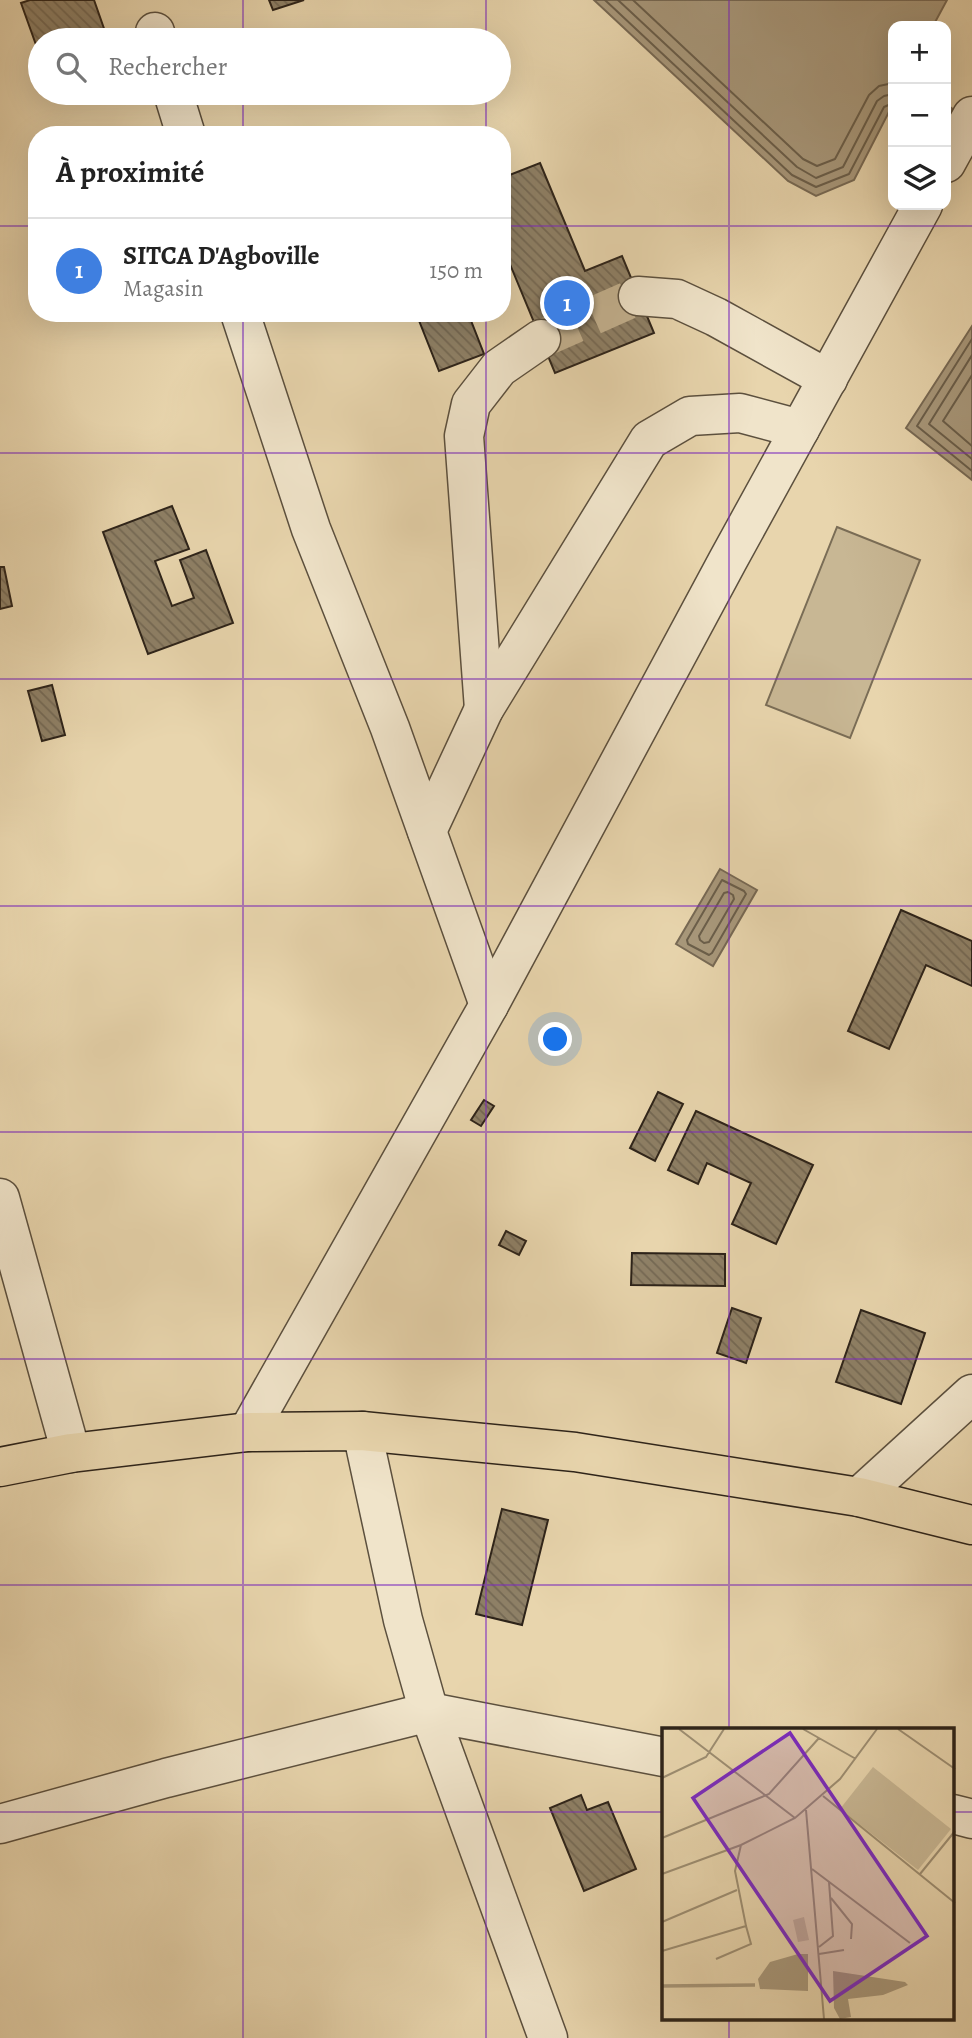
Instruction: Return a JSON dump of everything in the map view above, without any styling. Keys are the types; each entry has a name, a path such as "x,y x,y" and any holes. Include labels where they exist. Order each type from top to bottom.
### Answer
{"main road":[{"path":"0,1467 71,1453 248,1432 362,1431 575,1452 859,1497 972,1525"}],"street":[{"path":"177,105 183,126"},
{"path":"951,154 972,116"},
{"path":"248,1432 489,1005 920,210"},
{"path":"638,296 677,299 716,317 828,379"},
{"path":"243,322 311,529 390,728 489,1005"},
{"path":"484,709 464,436 471,404 499,368 541,339"},
{"path":"427,831 484,709 649,440 690,416 740,413 800,429"},
{"path":"0,1198 71,1453"},
{"path":"859,1497 972,1394"},
{"path":"362,1431 403,1619 429,1712 548,2038"},
{"path":"0,1824 429,1712 662,1757"},
{"path":"954,1814 972,1819"}],"shaded area":[{"path":"837,527 920,560 850,738 766,705"}],"water":[{"path":"594,0 947,0 936,21 888,21 888,114 854,180 816,196 788,181"},
{"path":"972,326 972,480 906,428"},
{"path":"720,869 757,890 713,966 676,944"}],"building":[{"path":"30,0 94,0 104,28 30,28 21,3"},
{"path":"269,0 304,0 273,10"},
{"path":"540,163 585,271 622,256 654,333 555,373 511,267 511,174"},
{"path":"420,322 472,322 484,354 439,371"},
{"path":"172,506 189,549 155,561 172,606 194,598 180,560 206,550 233,623 148,654 103,532"},
{"path":"0,567 4,567 12,606 0,609"},
{"path":"52,685 65,735 42,741 28,691"},
{"path":"901,910 972,941 972,986 926,965 889,1049 848,1031"},
{"path":"658,1092 683,1104 655,1161 630,1148"},
{"path":"484,1100 494,1106 481,1126 471,1120"},
{"path":"696,1111 813,1165 776,1244 732,1224 751,1183 707,1163 698,1184 668,1170"},
{"path":"506,1231 526,1241 519,1255 499,1245"},
{"path":"632,1253 725,1254 725,1286 631,1285"},
{"path":"732,1308 761,1318 746,1363 717,1353"},
{"path":"861,1310 925,1333 901,1404 836,1382"},
{"path":"502,1509 548,1520 522,1625 476,1614"},
{"path":"581,1795 587,1810 608,1802 636,1869 584,1891 550,1808"}],"waterway":[{"path":"951,113 960,119"}],"tunnel":[{"path":"541,339 638,296"}],"place":[{"name":"SITCA D'Agboville","path":"567,303"}]}
